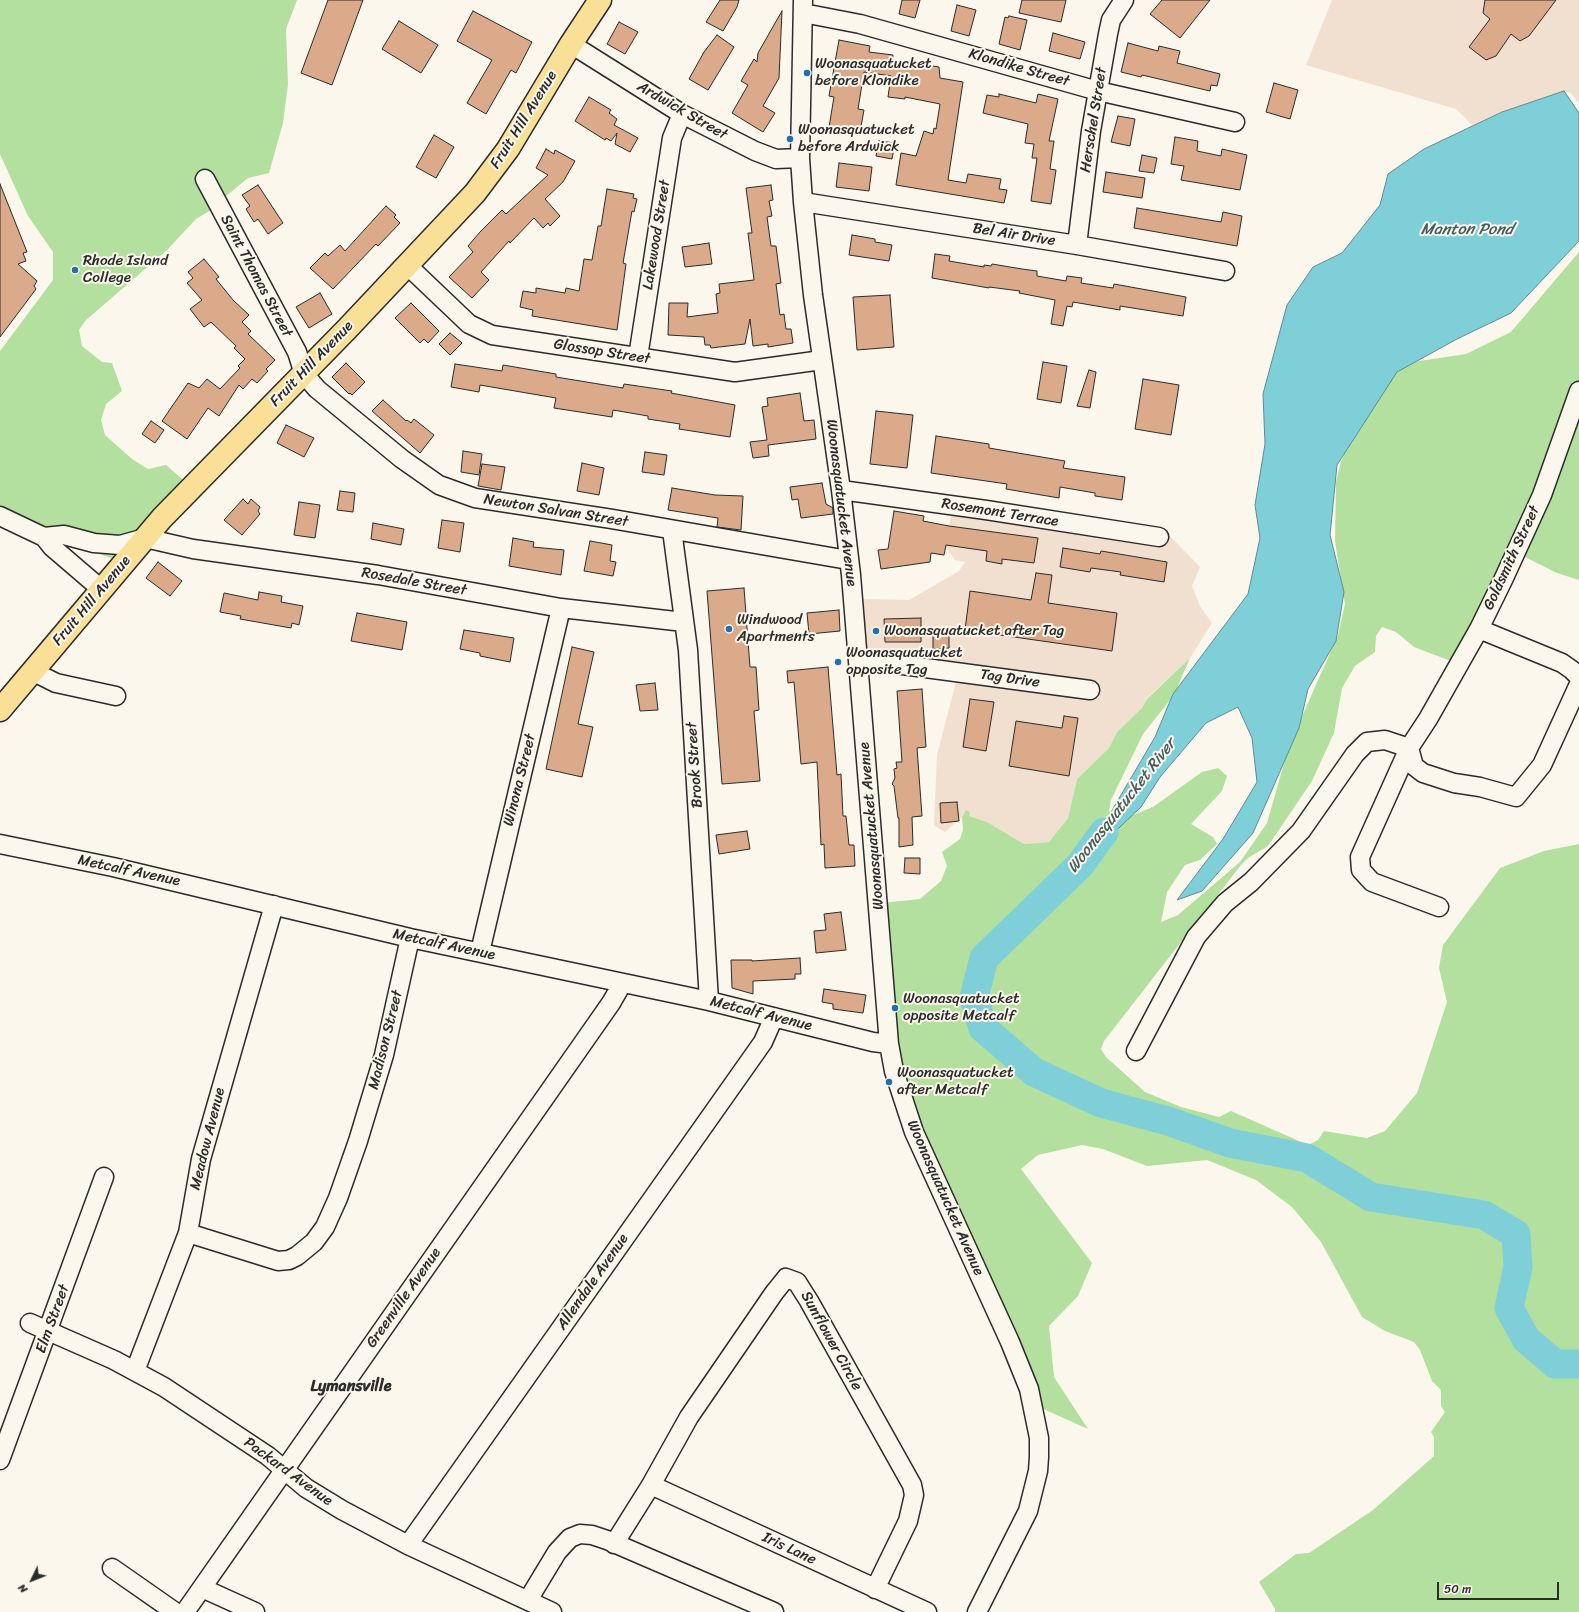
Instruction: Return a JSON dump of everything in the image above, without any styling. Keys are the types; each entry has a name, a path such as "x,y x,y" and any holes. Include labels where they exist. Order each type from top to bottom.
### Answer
{"main road":[{"name":"Fruit Hill Avenue","path":"0,710 34,672 101,589 145,538 457,214 508,149 570,44 600,0"}],"street":[{"name":"Herschel Street","path":"1077,245 1091,131 1111,20 1124,0"},
{"name":"Klondike Street","path":"803,6 860,24 1098,91 1235,122"},
{"name":"Woonasquatucket Avenue","path":"803,6 800,158 803,202 813,295 841,490 858,659 889,1044 894,1071 914,1132 1010,1342 1029,1389 1039,1438 1040,1457 1038,1471 1028,1511 977,1612"},
{"name":"Ardwick Street","path":"570,44 682,114 755,151 776,159 800,158"},
{"name":"Lakewood Street","path":"638,357 672,138 682,114"},
{"name":"Saint Thomas Street","path":"205,179 297,352 304,374"},
{"name":"Bel Air Drive","path":"803,202 1077,245 1226,271"},
{"name":"Glossop Street","path":"407,265 469,324 492,335 735,372 822,360"},
{"name":"Newton Salvan Street","path":"304,374 317,389 402,459 439,485 475,498 848,560"},
{"name":"Goldsmith Street","path":"1439,907 1372,882 1361,870 1360,857 1409,748 1428,719 1479,629 1504,578 1542,495 1579,391"},
{"name":"Rosemont Terrace","path":"841,490 986,510 1159,537"},
{"path":"0,516 44,536 64,535 94,543 120,545 145,538"},
{"name":"Brook Street","path":"672,530 688,650 709,1001"},
{"path":"44,536 52,547 101,589"},
{"name":"Rosedale Street","path":"145,538 193,549 378,575 561,608 684,622"},
{"name":"Winona Street","path":"480,952 561,608"},
{"path":"1479,629 1562,663 1579,677"},
{"name":"Tag Drive","path":"858,659 1090,690"},
{"path":"34,672 56,683 116,696"},
{"path":"1136,1050 1196,937 1225,903 1251,882 1301,831 1355,754 1367,742 1385,740 1409,748 1414,766 1423,773 1454,783 1480,787 1516,797 1542,765 1579,684"},
{"name":"Metcalf Avenue","path":"0,844 113,867 410,938 622,984 709,1001 873,1042 889,1044"},
{"name":"Meadow Avenue","path":"135,1370 188,1233 201,1158 274,905"},
{"name":"Madison Street","path":"188,1233 278,1261 288,1260 297,1256 314,1242 326,1226 358,1141 384,1055 410,938"},
{"name":"Greenville Avenue","path":"185,1612 611,1003 622,984"},
{"name":"Allendale Avenue","path":"408,1545 762,1042 774,1017"},
{"name":"Elm Street","path":"0,1460 104,1177"},
{"name":"Sunflower Circle","path":"614,1544 651,1485 689,1417 774,1293 786,1278 797,1282 912,1485 914,1495 908,1521 875,1589"},
{"name":"Packard Avenue","path":"30,1323 135,1370 164,1387 261,1451 306,1488 342,1510 408,1545 552,1612"},
{"name":"Iris Lane","path":"651,1485 927,1612"},
{"path":"528,1600 557,1552 570,1538 580,1534 592,1535 774,1612"},
{"path":"112,1568 175,1612"},
{"path":"202,1588 255,1612"}],"shaded area":[{"path":"1332,0 1579,0 1579,101 1578,102 1570,92 1502,112 1473,126 1456,109 1306,65"},
{"path":"954,502 1167,533 1200,567 1192,586 1200,606 1212,623 1190,658 1147,698 1142,708 1117,732 1109,748 1077,779 1068,818 1049,842 1024,844 987,822 968,816 966,810 962,817 945,832 934,825 937,755 958,674 861,658 860,599 909,600 959,571 965,562 955,560 945,546"}],"green space":[{"name":"Rhode Island College","path":"0,0 297,0 286,29 288,84 283,123 269,173 248,178 220,201 216,207 196,219 166,251 85,321 79,330 82,346 102,362 112,363 122,391 106,404 101,420 105,435 132,459 148,469 166,465 189,485 124,563 0,517 0,351 53,280 53,252 28,216 0,154"},
{"path":"1579,252 1579,580 1557,573 1517,553 1456,663 1414,647 1396,632 1382,627 1376,636 1375,652 1355,666 1342,688 1334,733 1312,781 1268,846 1248,858 1241,865 1104,1041 1101,1049 1106,1057 1145,1092 1181,1107 1219,1117 1231,1111 1308,1145 1318,1140 1324,1131 1367,1138 1385,1131 1417,1093 1447,1002 1439,968 1443,945 1500,868 1544,851 1579,844 1579,1612 1275,1612 1275,1609 1259,1582 1296,1554 1309,1553 1373,1510 1434,1456 1434,1437 1431,1432 1445,1412 1441,1406 1441,1390 1432,1381 1420,1350 1414,1342 1385,1331 1362,1317 1321,1242 1292,1207 1256,1180 1207,1160 1147,1166 1103,1149 1082,1145 1038,1155 1021,1169 1092,1263 1078,1296 1049,1326 1054,1377 1088,1429 1041,1408 933,1172 892,1036 882,903 920,899 941,881 947,866 942,852 960,839 963,830 962,817 966,810 970,812 969,816 987,822 1024,844 1049,842 1068,818 1077,779 1109,748 1117,732 1142,708 1147,699 1190,658 1174,695 1143,734 1111,800 1109,811 1123,819 1153,807 1202,772 1218,768 1227,776 1222,791 1191,824 1213,837 1217,844 1200,860 1185,865 1167,892 1161,922 1178,915 1240,862 1267,823 1289,746 1338,635 1345,604 1335,541 1336,482 1341,462 1365,406 1375,388 1406,363 1466,354 1511,332"}],"water":[{"name":"Manton Pond","path":"1564,91 1579,113 1579,241 1511,313 1457,339 1397,372 1337,465 1330,535 1344,592 1336,641 1308,689 1299,728 1253,833 1202,891 1177,900 1223,839 1257,782 1252,738 1238,707 1206,723 1160,777 1141,807 1080,865 1155,737 1173,694 1248,594 1260,538 1255,505 1265,444 1263,394 1287,305 1313,267 1342,253 1380,205 1388,174 1424,149 1502,112"}],"building":[{"path":"328,0 363,0 332,85 301,73"},
{"path":"720,0 739,0 737,7 723,31 706,22"},
{"path":"902,0 920,0 915,18 899,14"},
{"path":"1022,0 1066,0 1061,22 1019,13"},
{"path":"1162,0 1210,0 1180,38 1150,14"},
{"path":"1485,0 1556,0 1529,36 1520,41 1511,34 1496,56 1486,60 1469,47 1490,19 1483,13"},
{"path":"957,5 976,10 969,36 951,31"},
{"path":"473,11 532,42 516,73 511,70 486,114 467,103 492,60 457,41"},
{"path":"782,11 779,78 763,106 775,113 763,132 732,113 748,85 741,81 754,59 757,62 758,53"},
{"path":"1009,16 1027,20 1020,50 999,44 1005,17 1008,18"},
{"path":"399,21 438,45 421,73 382,49"},
{"path":"619,22 638,32 625,54 607,44"},
{"path":"1053,33 1085,42 1080,59 1049,51"},
{"path":"717,35 734,47 708,90 689,79 704,52"},
{"path":"839,40 870,46 869,52 893,55 892,63 920,67 921,64 939,67 940,78 963,82 948,180 966,183 968,174 1001,179 999,189 1007,190 1004,203 896,185 901,153 916,156 924,131 933,134 934,128 936,129 940,104 905,97 905,99 888,97 891,76 864,72 858,109 864,110 860,132 829,127 834,97 829,96"},
{"path":"1128,43 1158,51 1159,46 1180,51 1177,63 1220,74 1217,86 1211,85 1210,91 1142,75 1141,77 1121,72"},
{"path":"1274,83 1298,90 1290,119 1266,112"},
{"path":"999,94 1036,103 1038,94 1058,99 1049,141 1054,141 1050,169 1056,170 1051,204 1031,201 1037,158 1032,158 1034,144 1025,143 1028,124 983,113 987,95 999,97"},
{"path":"589,97 611,110 609,113 617,119 614,125 638,138 630,152 615,144 617,133 611,141 606,138 605,140 575,121"},
{"path":"1118,116 1135,119 1130,146 1111,142"},
{"path":"434,135 454,147 436,178 416,167"},
{"path":"1175,137 1198,141 1197,151 1221,156 1222,149 1247,155 1240,190 1181,180 1184,166 1171,164"},
{"path":"879,141 895,143 892,159 876,156"},
{"path":"546,149 554,154 555,150 575,161 563,182 545,199 560,216 550,226 548,223 543,228 534,218 510,243 509,241 481,272 489,280 472,298 449,277 473,252 468,246 480,232 502,210 506,214 548,175 536,168"},
{"path":"1142,155 1157,158 1154,173 1139,171"},
{"path":"839,163 872,167 869,191 836,187"},
{"path":"1106,172 1145,178 1142,198 1103,192"},
{"path":"0,184 27,252 23,253 26,261 18,264 37,281 34,286 36,289 0,337"},
{"path":"258,185 283,223 268,234 258,219 254,222 246,209 250,206 242,195"},
{"path":"771,185 773,200 769,201 772,216 767,217 771,246 776,246 781,283 776,284 780,315 784,314 786,329 791,329 793,343 768,347 768,344 753,346 750,319 745,344 711,348 710,345 705,345 704,337 668,335 669,303 688,303 687,317 718,313 716,294 720,293 719,284 754,280 748,233 752,233 746,188"},
{"path":"607,189 634,194 633,198 637,199 634,212 632,211 623,263 626,264 617,330 532,316 533,310 520,307 523,291 536,293 536,288 565,293 566,288 579,291 584,259 592,260 598,226 601,226"},
{"path":"386,206 396,215 394,217 400,223 378,246 376,244 333,289 310,268 325,253 328,256 340,245 345,251"},
{"path":"1137,208 1221,222 1223,212 1242,216 1237,246 1134,228"},
{"path":"852,235 875,239 875,242 892,245 889,261 849,255"},
{"path":"709,243 712,264 685,267 682,247"},
{"path":"935,254 950,256 949,261 984,267 984,265 991,266 992,264 1037,271 1037,276 1066,281 1067,276 1082,278 1081,283 1113,288 1114,284 1186,297 1183,316 1120,306 1120,310 1073,302 1072,307 1067,306 1063,326 1051,324 1055,300 1019,293 1020,291 989,288 932,278"},
{"path":"204,259 219,277 216,279 233,300 249,315 242,322 251,331 248,334 275,360 266,369 268,371 257,383 252,379 243,389 239,385 219,416 208,408 187,439 162,421 188,383 199,388 207,379 220,389 240,368 238,366 245,359 234,348 236,346 211,322 204,327 190,309 202,300 187,283 193,278 188,272"},
{"path":"320,293 332,314 309,328 296,307"},
{"path":"890,295 894,347 857,350 853,297"},
{"path":"411,303 439,331 428,343 424,339 420,343 395,318"},
{"path":"450,333 462,343 450,355 439,344"},
{"path":"1043,362 1067,366 1061,403 1037,399"},
{"path":"346,363 365,382 352,395 350,393 349,394 332,377"},
{"path":"455,364 502,371 503,365 556,374 556,377 623,388 624,384 672,391 671,393 735,405 730,437 679,429 680,424 648,419 648,416 613,410 612,417 554,408 556,398 480,385 479,392 451,387"},
{"path":"1089,370 1096,372 1090,408 1077,406"},
{"path":"1143,379 1179,385 1171,435 1135,429"},
{"path":"800,393 804,421 814,420 816,439 768,445 769,456 753,458 750,442 767,440 762,407 768,406 767,398"},
{"path":"383,400 406,421 407,420 411,423 414,419 434,435 420,453 372,411"},
{"path":"876,411 913,415 907,468 870,464"},
{"path":"151,421 164,430 155,443 142,434"},
{"path":"286,425 314,438 304,457 277,443"},
{"path":"936,436 989,444 989,448 1065,461 1063,468 1125,477 1122,500 1095,496 1095,493 1060,487 1059,498 1006,489 1007,484 931,473"},
{"path":"463,451 482,454 479,475 461,472"},
{"path":"645,452 667,455 664,475 642,472"},
{"path":"582,463 604,468 599,495 577,491"},
{"path":"482,464 505,467 501,490 478,486"},
{"path":"822,483 826,504 833,508 833,514 801,518 798,499 792,500 790,487"},
{"path":"672,488 715,495 743,496 741,530 717,527 718,518 668,510"},
{"path":"340,491 355,493 353,512 337,510"},
{"path":"243,499 248,504 251,499 260,507 258,511 260,514 242,535 224,520"},
{"path":"299,502 320,505 315,538 294,535"},
{"path":"894,511 924,516 923,521 949,526 1038,538 1034,563 1002,559 1002,564 986,561 987,551 946,545 944,555 931,553 930,562 881,569 878,550 888,549"},
{"path":"442,520 464,523 460,552 438,548"},
{"path":"373,523 404,529 401,545 371,539"},
{"path":"513,538 534,542 533,547 564,550 561,575 509,566"},
{"path":"590,541 612,545 610,561 616,562 613,576 584,571"},
{"path":"1063,548 1100,554 1101,551 1167,562 1164,582 1120,575 1121,572 1091,568 1090,572 1060,567"},
{"path":"158,562 182,581 170,596 146,578"},
{"path":"1036,573 1052,575 1048,603 1117,613 1112,651 965,630 970,591 1031,600"},
{"path":"744,588 750,667 756,667 759,710 754,711 760,781 722,784 707,591"},
{"path":"259,592 282,596 281,602 303,606 299,625 292,623 291,628 240,619 241,616 220,612 224,593 258,600"},
{"path":"839,610 840,631 809,634 807,613"},
{"path":"357,613 407,622 402,650 351,641"},
{"path":"921,618 921,642 885,642 884,619"},
{"path":"464,630 514,638 510,662 480,656 480,653 460,649"},
{"path":"933,633 949,633 949,648 933,649"},
{"path":"572,647 594,652 578,724 593,727 582,777 546,769"},
{"path":"828,667 837,775 841,774 843,816 846,816 849,845 854,845 855,866 825,868 824,844 821,845 817,762 801,764 794,682 788,683 787,671"},
{"path":"655,683 658,710 640,711 636,685"},
{"path":"922,689 926,747 917,748 922,816 912,817 913,845 899,847 899,818 894,786 892,784 895,778 894,769 897,768 896,762 902,762 897,691"},
{"path":"970,699 994,702 986,751 963,747"},
{"path":"1064,716 1078,718 1069,776 1009,766 1016,721 1062,728"},
{"path":"957,802 959,821 941,823 940,803"},
{"path":"747,831 750,849 719,854 716,835"},
{"path":"905,858 920,858 920,874 904,873"},
{"path":"841,912 846,950 816,953 814,931 826,930 824,914"},
{"path":"800,958 801,974 795,974 795,979 753,981 753,994 732,988 731,960 752,961"},
{"path":"824,989 866,995 863,1013 833,1009 833,1004 822,1002"}],"waterway":[{"name":"Woonasquatucket River","path":"1104,832 1080,865 984,958 974,998 983,1028 1034,1072 1101,1103 1168,1121 1230,1143 1307,1158 1371,1197 1484,1215 1516,1234 1518,1267 1509,1308 1526,1339 1555,1364 1579,1364"}],"place":[{"name":"Woonasquatucket before Klondike","path":"807,73"},
{"name":"Woonasquatucket before Ardwick","path":"790,139"},
{"name":"Rhode Island College","path":"75,270"},
{"name":"Windwood Apartments","path":"729,629"},
{"name":"Woonasquatucket after Tag","path":"876,631"},
{"name":"Woonasquatucket opposite Tag","path":"838,662"},
{"name":"Woonasquatucket opposite Metcalf","path":"895,1008"},
{"name":"Woonasquatucket after Metcalf","path":"889,1082"}],"district":[{"name":"Lymansville","path":"351,1387"}]}
